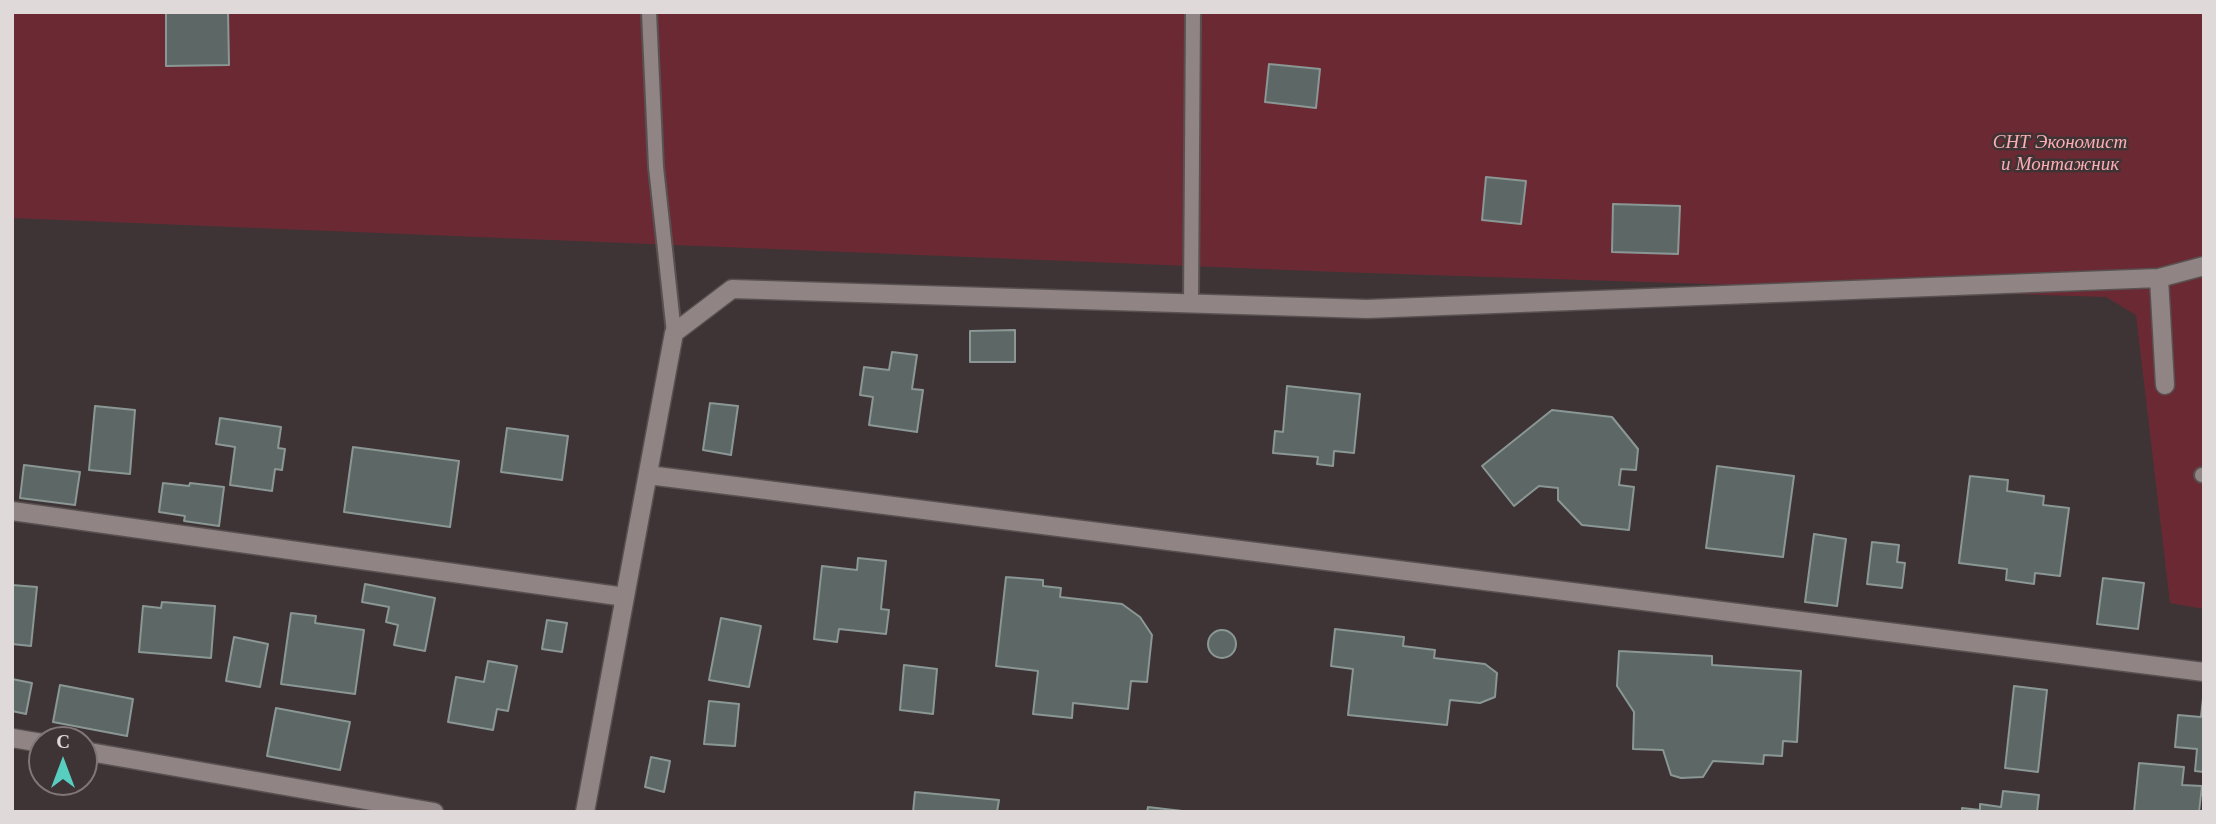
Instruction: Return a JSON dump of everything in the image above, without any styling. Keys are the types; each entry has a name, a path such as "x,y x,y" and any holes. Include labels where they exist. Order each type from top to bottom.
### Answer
{"street":[{"path":"585,812 674,333 732,289 1367,309 2159,278 2204,266"},
{"path":"2159,278 2165,385"},
{"path":"648,475 2204,672"},
{"path":"12,511 625,597"},
{"path":"98,753 434,812"}],"lane":[{"path":"649,12 656,167 674,333"},
{"path":"1191,303 1193,12"}],"green space":[{"name":"СНТ Экономист и Монтажник","path":"12,12 2204,12 2204,609 2170,603 2136,315 2106,297 1337,272 12,218"}],"building":[{"path":"166,12 228,12 229,65 166,66"},
{"path":"1269,64 1320,69 1316,108 1265,102"},
{"path":"1486,177 1526,181 1521,224 1482,220"},
{"path":"1613,204 1680,206 1678,254 1612,252"},
{"path":"1015,330 1015,362 970,362 970,331"},
{"path":"892,352 917,355 912,389 923,390 917,432 869,425 873,397 860,395 864,367 889,370"},
{"path":"1287,386 1360,394 1354,453 1334,451 1333,466 1317,464 1318,457 1273,453 1275,431 1283,432"},
{"path":"710,403 738,406 731,455 703,450"},
{"path":"95,406 135,410 130,474 89,470"},
{"path":"1552,410 1612,417 1638,449 1636,470 1621,469 1619,485 1634,487 1629,530 1582,525 1558,500 1558,488 1539,486 1514,506 1482,466"},
{"path":"220,418 281,427 278,448 285,449 282,470 275,469 272,491 230,485 235,447 216,444"},
{"path":"507,428 568,436 562,480 501,472"},
{"path":"353,447 459,461 450,527 344,512"},
{"path":"24,465 80,472 75,505 20,498"},
{"path":"1717,466 1794,476 1783,557 1706,548"},
{"path":"1970,476 2008,480 2007,491 2044,496 2043,505 2069,508 2060,576 2035,573 2034,584 2006,580 2007,569 1959,563"},
{"path":"163,483 224,487 219,526 184,521 185,516 159,512"},
{"path":"1814,534 1846,539 1837,606 1805,602"},
{"path":"1872,542 1899,545 1897,562 1905,563 1902,588 1867,584"},
{"path":"858,558 886,561 881,609 889,610 886,634 839,629 837,642 814,639 822,566 857,570"},
{"path":"1006,577 1043,580 1043,586 1061,588 1060,597 1122,604 1140,617 1152,635 1147,682 1131,681 1128,709 1073,703 1072,718 1033,714 1038,671 996,666"},
{"path":"2103,578 2144,583 2138,629 2097,624"},
{"path":"365,584 435,598 425,651 394,645 398,625 386,622 389,607 362,602"},
{"path":"12,585 37,587 31,646 12,644"},
{"path":"162,602 215,606 211,658 139,652 143,606 161,608"},
{"path":"291,613 316,616 315,623 364,630 355,694 281,684"},
{"path":"721,618 761,626 749,687 709,680"},
{"path":"547,620 567,623 562,652 542,649"},
{"path":"1335,629 1404,637 1403,646 1435,650 1434,658 1485,664 1497,673 1495,697 1480,703 1450,700 1447,725 1348,715 1353,669 1331,666"},
{"path":"1222,630 1232,634 1236,644 1232,654 1222,658 1212,654 1208,644 1212,634"},
{"path":"234,637 268,644 260,687 226,681"},
{"path":"1619,651 1712,656 1712,665 1801,671 1797,742 1783,741 1782,756 1764,755 1763,764 1713,761 1703,777 1681,778 1671,775 1663,750 1633,749 1634,712 1617,686"},
{"path":"488,661 517,666 508,711 497,709 493,730 448,722 456,677 484,682"},
{"path":"904,665 937,669 933,714 900,710"},
{"path":"12,679 32,683 26,714 12,711"},
{"path":"60,685 133,699 127,736 98,731 98,726 74,726 53,722"},
{"path":"2014,686 2047,690 2038,772 2005,768"},
{"path":"2203,698 2204,772 2195,771 2197,749 2175,747 2178,715 2201,717"},
{"path":"709,701 739,704 735,746 704,744"},
{"path":"276,708 350,722 340,770 267,756"},
{"path":"651,757 670,761 664,792 645,787"},
{"path":"2139,763 2184,767 2182,785 2202,786 2199,812 2134,812"},
{"path":"2003,791 2039,795 2037,812 1962,812 1962,808 1980,810 1980,804 2001,807"},
{"path":"915,792 999,800 997,812 913,812"},
{"path":"1148,807 1191,812 1147,812"}]}
